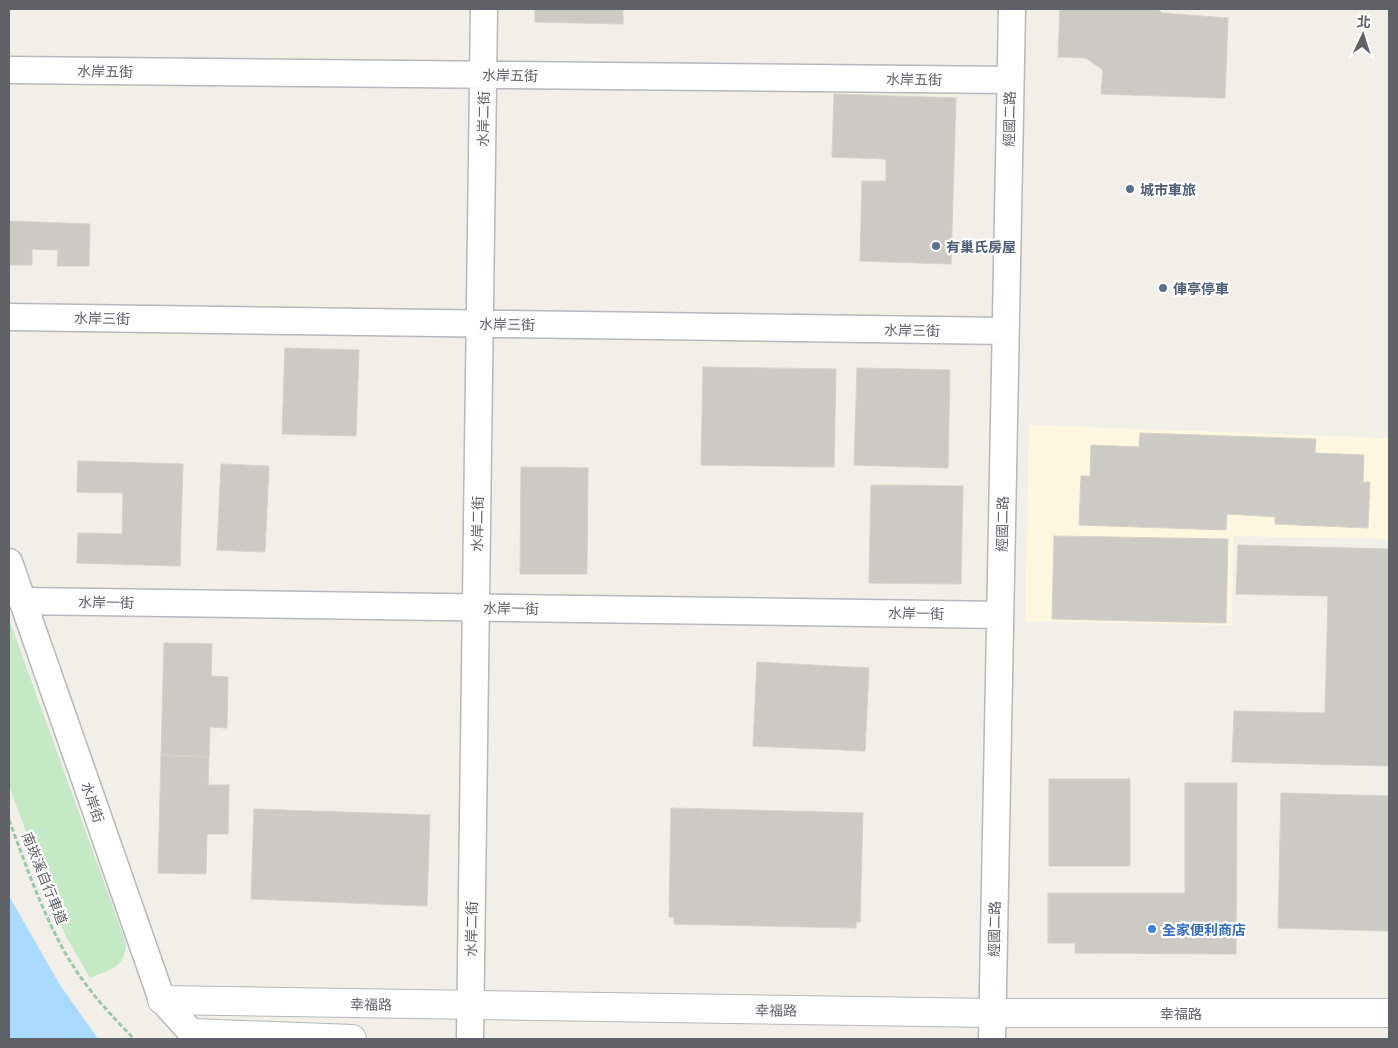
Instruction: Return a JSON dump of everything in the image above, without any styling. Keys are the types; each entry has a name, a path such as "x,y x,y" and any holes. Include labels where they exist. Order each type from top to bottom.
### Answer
{"street":[{"name":"水岸二街","path":"470,1039 484,9"},
{"name":"經國二路","path":"992,1039 1012,9"},
{"name":"水岸五街","path":"9,70 1010,80"},
{"name":"水岸三街","path":"9,317 1005,331"},
{"name":"水岸街","path":"9,562 162,1000 192,1033"},
{"name":"水岸一街","path":"22,601 1000,615"},
{"name":"幸福路","path":"162,1000 992,1013 1389,1013"},
{"path":"192,1033 352,1039"}],"path":[{"name":"南崁溪自行車道","path":"9,820 37,895 54,932 90,990 134,1039"}],"shaded area":[{"path":"1029,425 1389,438 1389,539 1233,536 1232,625 1025,621"}],"green space":[{"path":"9,619 126,943 120,963 110,970 90,978 64,933 9,786"}],"water":[{"path":"9,896 60,985 98,1039 9,1039"}],"building":[{"path":"535,9 623,9 623,24 535,22"},
{"path":"1060,9 1158,9 1162,13 1228,18 1225,98 1101,94 1103,70 1086,58 1058,57"},
{"path":"834,94 956,98 951,264 860,261 862,181 886,181 886,159 832,157"},
{"path":"9,221 90,224 89,266 57,266 58,250 32,249 32,265 9,265"},
{"path":"285,348 359,350 356,436 282,434"},
{"path":"703,367 836,369 834,467 701,465"},
{"path":"857,368 950,370 948,468 854,465"},
{"path":"1140,433 1316,439 1315,453 1364,455 1363,482 1370,482 1368,528 1275,524 1275,517 1227,514 1226,530 1079,525 1081,476 1090,476 1091,445 1139,447"},
{"path":"78,461 183,464 180,566 77,563 78,533 122,534 123,493 77,492"},
{"path":"221,464 269,466 265,552 217,550"},
{"path":"521,467 588,468 587,574 520,574"},
{"path":"871,485 963,486 961,584 869,583"},
{"path":"1054,536 1228,539 1226,623 1052,619"},
{"path":"1238,545 1389,549 1389,766 1232,762 1234,711 1325,713 1328,596 1236,594"},
{"path":"164,643 212,644 211,676 228,677 227,728 210,727 209,757 161,755"},
{"path":"757,662 869,668 865,751 753,746"},
{"path":"161,755 209,757 208,785 229,785 228,834 207,834 206,874 158,873"},
{"path":"1049,779 1130,779 1130,866 1049,866"},
{"path":"1185,783 1237,783 1236,954 1075,953 1075,943 1048,943 1048,893 1185,893"},
{"path":"1281,793 1389,796 1389,931 1278,928"},
{"path":"671,808 863,813 860,922 856,922 856,928 674,924 674,917 669,917"},
{"path":"254,809 430,815 427,906 251,899"}],"place":[{"name":"城市車旅","path":"1130,189"},
{"name":"有巢氏房屋","path":"936,246"},
{"name":"俥亭停車","path":"1163,288"},
{"name":"全家便利商店","path":"1152,929"}]}
